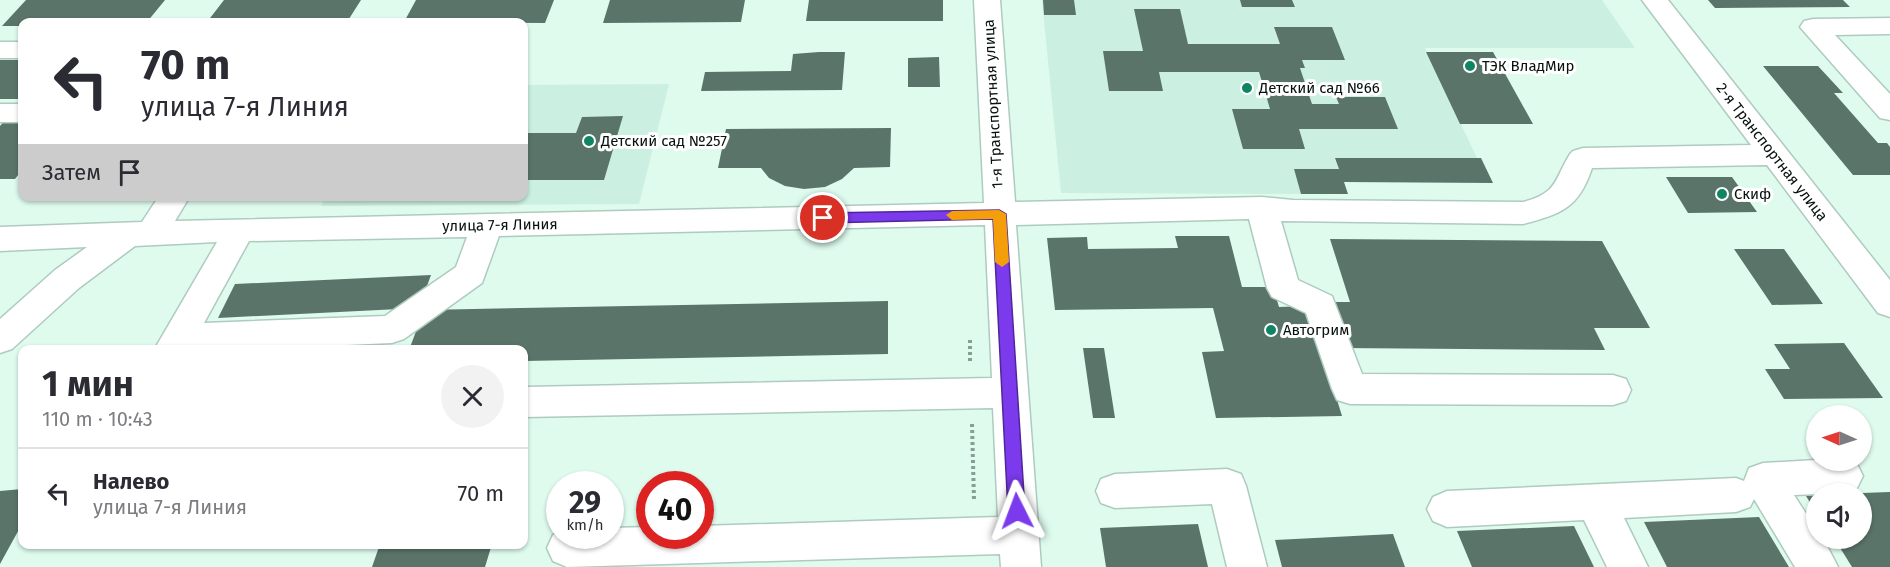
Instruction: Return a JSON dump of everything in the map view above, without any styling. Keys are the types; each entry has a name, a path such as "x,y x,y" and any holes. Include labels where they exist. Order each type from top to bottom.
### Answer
{"street":[{"name":"1-я Транспортная улица","path":"987,0 1019,551"},
{"name":"2-я Транспортная улица","path":"1655,0 1890,304"},
{"path":"1890,26 1813,27 1878,85 1890,111"},
{"path":"0,50 18,50"},
{"path":"0,113 18,113"},
{"name":"улица 7-я Линия","path":"0,239 240,230 1262,208 1293,211 1523,213 1552,205 1571,184 1576,166 1583,158 1774,155"},
{"path":"0,339 67,279 139,234 170,201"},
{"path":"1262,208 1284,288 1320,305 1350,389 1613,390"},
{"path":"174,344 392,329 470,274 487,225"},
{"path":"174,344 240,230"},
{"path":"528,402 1010,393"},
{"path":"1818,567 1763,480 1844,476"},
{"path":"1115,491 1227,486 1247,567"},
{"path":"1447,509 1736,495"},
{"path":"1595,502 1628,567"},
{"path":"624,548 1019,551"}],"shaded area":[{"name":"Детский сад №66","path":"1042,0 1602,0 1635,48 1425,48 1477,158 1335,158 1339,169 1294,169 1301,194 1061,193"},
{"name":"Детский сад №257","path":"669,84 639,204 321,206 324,201 528,201 528,85"}],"building":[{"path":"26,0 165,0 150,18 18,18 18,26 2,26"},
{"path":"224,0 361,0 350,18 210,18"},
{"path":"416,0 554,0 545,23 528,23 528,18 406,18"},
{"path":"610,0 745,0 741,22 603,23"},
{"path":"809,0 943,0 943,21 806,21"},
{"path":"1043,0 1074,0 1076,15 1044,15"},
{"path":"1240,0 1292,0 1295,7 1242,7"},
{"path":"1708,0 1843,0 1850,7 1715,8"},
{"path":"1134,9 1180,9 1188,44 1280,44 1274,27 1332,27 1345,60 1302,60 1305,68 1300,68 1312,104 1339,104 1336,97 1385,97 1398,129 1299,129 1305,149 1243,149 1232,109 1270,109 1259,72 1159,72 1163,91 1109,91 1103,51 1143,51"},
{"path":"845,52 842,90 701,91 705,72 791,71 793,54"},
{"path":"1426,52 1493,52 1533,124 1460,124"},
{"path":"939,57 940,87 908,87 908,58"},
{"path":"0,60 18,60 18,99 0,99"},
{"path":"1763,66 1818,66 1843,93 1834,93 1878,143 1887,143 1890,147 1890,175 1853,175"},
{"path":"623,116 604,180 528,180 528,133 576,133 582,117"},
{"path":"5,120 18,120 18,175 15,179 0,179 0,126"},
{"path":"891,128 890,167 854,168 842,179 825,187 804,189 785,186 769,178 761,168 718,168 726,129"},
{"path":"1335,158 1481,158 1493,183 1344,182 1348,194 1301,194 1294,169 1339,169"},
{"path":"1666,177 1732,177 1757,212 1688,213"},
{"path":"1175,236 1229,236 1242,287 1273,287 1279,307 1308,306 1342,416 1216,418 1202,352 1224,351 1213,308 1055,310 1047,238 1087,237 1088,249 1178,248"},
{"path":"1330,239 1602,241 1650,328 1594,328 1605,350 1342,348 1328,302 1350,302"},
{"path":"1734,249 1784,249 1823,304 1772,305"},
{"path":"431,275 419,308 218,318 235,284"},
{"path":"888,301 888,354 528,361 528,345 411,345 424,310"},
{"path":"1844,343 1883,398 1784,399 1765,369 1790,369 1774,344"},
{"path":"1083,348 1104,348 1115,418 1093,418"},
{"path":"18,489 18,531 0,564 0,491"},
{"path":"1890,492 1890,567 1852,567 1841,549 1872,549 1872,493"},
{"path":"1759,517 1789,567 1667,567 1644,522"},
{"path":"1198,524 1208,567 1106,567 1100,528"},
{"path":"1574,526 1594,567 1472,567 1457,531"},
{"path":"1393,534 1405,567 1282,567 1275,540"},
{"path":"378,549 490,549 485,567 372,567"}],"slow traffic":[{"path":"952,215 999,214 1002,262"}],"place":[{"name":"ТЭК ВладМир","path":"1470,66"},
{"name":"Детский сад №66","path":"1247,88"},
{"name":"Детский сад №257","path":"589,141"},
{"name":"Скиф","path":"1722,194"},
{"name":"Автогрим","path":"1271,330"}],"route":[{"path":"823,218 999,214 1017,511"}]}
